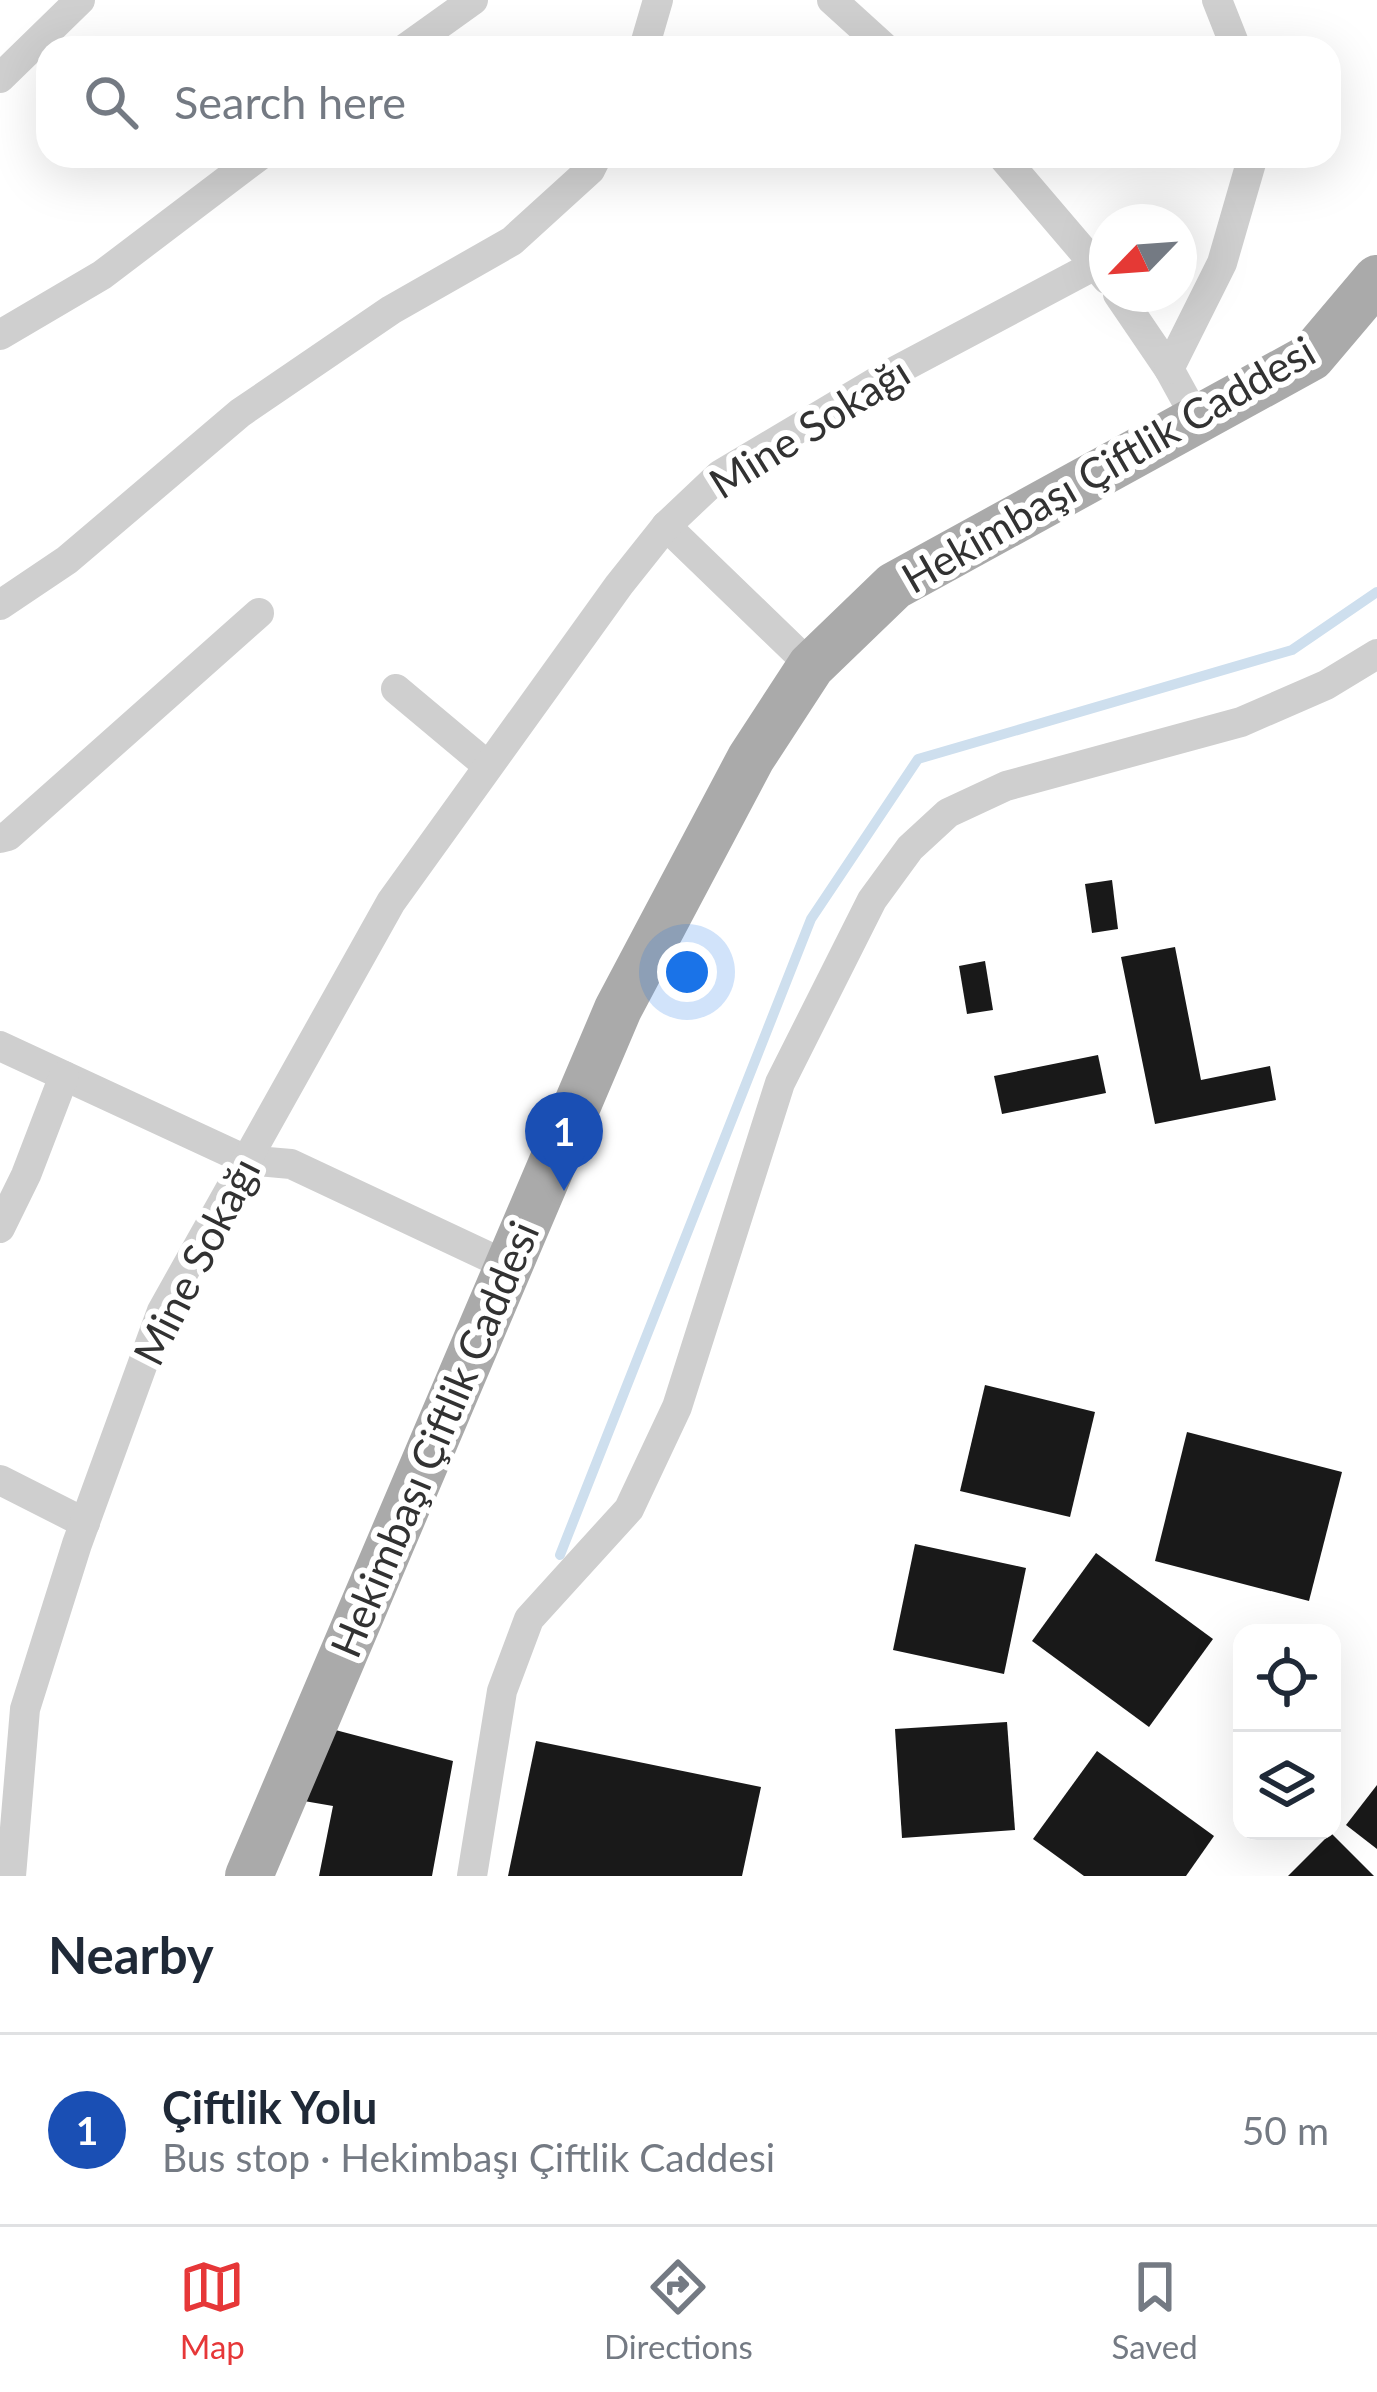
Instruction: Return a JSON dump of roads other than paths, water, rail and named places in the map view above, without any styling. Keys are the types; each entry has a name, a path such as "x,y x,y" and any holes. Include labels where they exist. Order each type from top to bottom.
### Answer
{"main road":[{"name":"Hekimbaşı Çiftlik Caddesi","path":"249,1876 618,1009 751,758 811,666 894,586 1311,357 1377,279"}],"street":[{"path":"43,36 80,0"},
{"path":"423,36 473,0"},
{"path":"648,36 658,0"},
{"path":"832,0 872,36"},
{"path":"1221,4 1232,36"},
{"path":"0,78 36,43"},
{"path":"0,335 102,275 243,168"},
{"path":"0,605 68,560 240,413 391,310 512,241 591,168"},
{"path":"1011,168 1089,258"},
{"path":"1168,368 1222,263 1250,168"},
{"name":"Mine Sokağı","path":"11,1876 25,1709 85,1523 162,1311 391,902 666,526 720,475 888,375 1089,278"},
{"path":"1130,312 1197,420"},
{"path":"666,526 811,666"},
{"path":"0,838 8,836 259,613"},
{"path":"472,1876 502,1691 529,1619 629,1509 677,1407 780,1083 872,900 910,848 948,813 1006,786 1241,722 1326,685 1377,653"},
{"path":"395,689 488,766"},
{"path":"0,1046 246,1160 291,1164 508,1266"},
{"path":"0,1228 64,1076"},
{"path":"0,1480 85,1523"}],"waterway":[{"path":"560,1555 811,919 918,759 1292,650 1377,592"}],"place":[{"name":"Çiftlik Yolu","path":"564,1191"}]}
